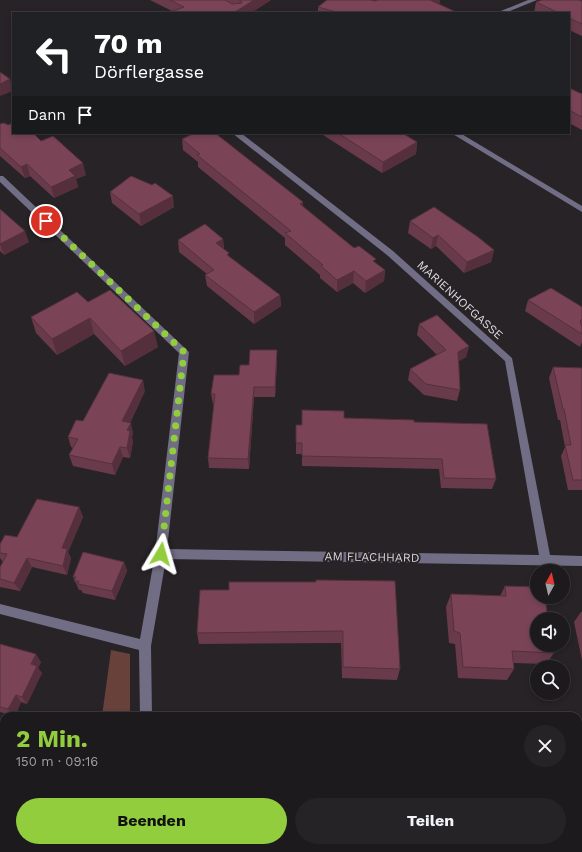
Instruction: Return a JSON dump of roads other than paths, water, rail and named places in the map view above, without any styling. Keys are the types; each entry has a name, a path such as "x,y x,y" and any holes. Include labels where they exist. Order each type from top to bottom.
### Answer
{"street":[{"path":"502,12 534,0"},
{"name":"MARIENHOFGASSE","path":"237,134 390,253 509,360 545,560"},
{"path":"457,134 582,209"},
{"path":"0,178 184,352 161,554 145,646 146,712"},
{"name":"AM FLACHHARD","path":"161,554 582,561"},
{"path":"0,609 145,646"}]}
